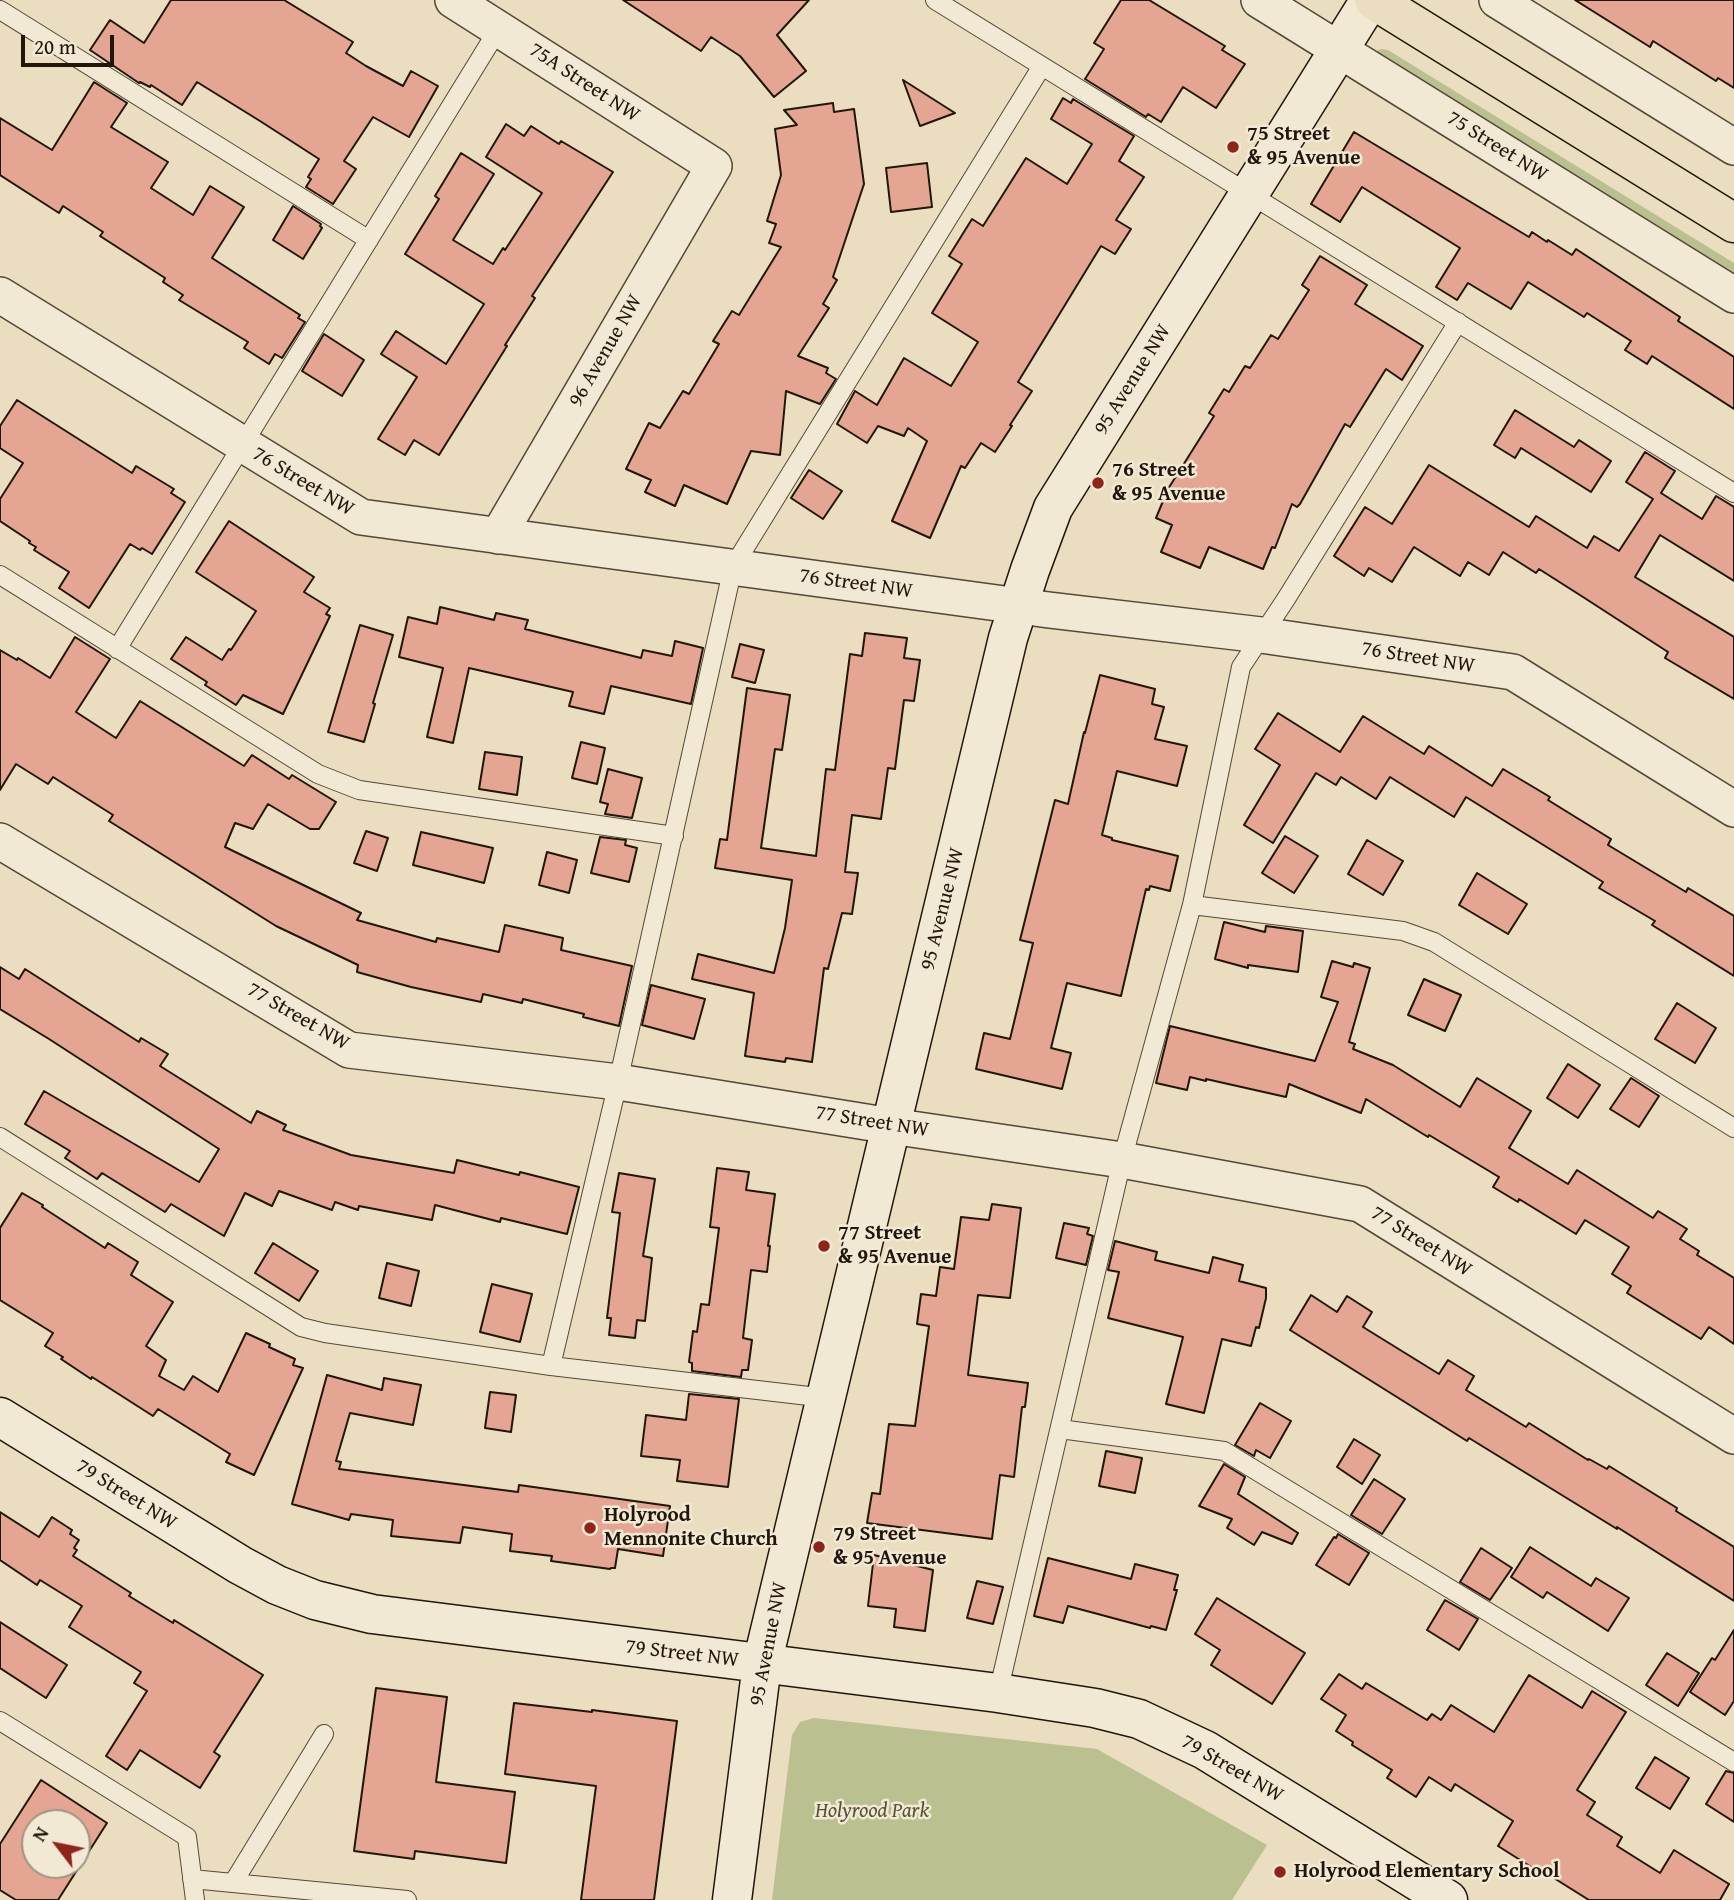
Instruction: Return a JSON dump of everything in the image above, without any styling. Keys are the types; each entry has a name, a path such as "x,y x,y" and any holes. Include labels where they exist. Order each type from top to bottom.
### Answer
{"main road":[{"path":"1372,0 1734,223"}],"street":[{"name":"75A Street NW","path":"453,0 714,166"},
{"name":"75 Street NW","path":"1259,0 1734,295"},
{"name":"95 Avenue NW","path":"732,1900 762,1664 1008,638 1018,606 1053,508 1372,0"},
{"path":"1497,0 1734,147"},
{"name":"96 Avenue NW","path":"498,536 714,166"},
{"name":"76 Street NW","path":"0,295 361,517 1018,606 1261,635 1513,672 1734,809"},
{"name":"77 Street NW","path":"0,841 349,1049 618,1082 1122,1160 1360,1204 1734,1436"},
{"name":"79 Street NW","path":"0,1417 240,1565 277,1585 315,1600 372,1614 998,1693 1095,1708 1139,1719 1205,1750 1448,1900"}],"lane":[{"path":"935,0 1734,493"},
{"path":"0,10 369,240"},
{"path":"117,649 499,28"},
{"path":"551,1366 618,1082 733,567 1042,66"},
{"path":"998,1693 1122,1160 1192,905 1241,667 1458,322"},
{"path":"0,575 318,774 359,790 674,836"},
{"path":"1192,905 1403,930 1434,942 1734,1128"},
{"path":"0,1137 301,1327 551,1366 826,1398"},
{"path":"1060,1429 1224,1451 1734,1762"},
{"path":"0,1721 187,1837 195,1900"},
{"path":"233,1883 324,1734"},
{"path":"192,1879 407,1900"}],"green space":[{"path":"1378,50 1388,50 1734,263 1734,278 1377,54"},
{"name":"Holyrood Park","path":"814,1718 1097,1749 1267,1845 1232,1900 772,1900 792,1735 800,1722"}],"building":[{"path":"171,0 284,0 353,42 346,53 366,66 403,86 411,71 438,86 409,137 373,117 344,161 356,169 333,204 306,187 311,179 308,177 319,159 260,121 197,82 182,105 151,85 150,87 139,83 90,50 110,20 144,43"},
{"path":"623,0 809,0 777,35 806,71 774,97 740,56 711,37 701,51"},
{"path":"1121,0 1149,0 1225,46 1222,50 1245,64 1216,108 1183,87 1161,122 1148,114 1146,117 1085,79 1104,49 1094,43"},
{"path":"1575,0 1734,0 1734,88 1718,78 1716,81 1653,41 1650,47"},
{"path":"903,80 955,113 920,126"},
{"path":"94,82 127,103 111,127 168,162 151,188 193,215 210,186 244,207 212,258 300,315 298,318 305,322 282,358 275,354 269,364 244,348 248,342 179,300 183,295 163,282 165,278 100,236 103,232 63,206 59,213 0,175 0,118 52,150"},
{"path":"1063,98 1071,103 1073,99 1134,136 1119,161 1144,177 1116,220 1131,229 1115,254 1101,246 1018,382 1032,391 1010,425 1012,426 995,452 981,443 965,468 961,466 930,538 892,521 927,441 908,428 904,436 878,426 867,443 837,424 855,391 877,405 904,358 951,386 978,342 932,313 962,264 949,256 972,219 983,226 1026,158 1067,184 1092,144 1051,119"},
{"path":"833,103 834,112 854,109 864,184 833,277 837,280 823,304 829,308 798,356 828,368 826,373 836,379 820,404 786,391 780,455 751,451 727,504 684,485 675,506 645,492 651,480 626,469 649,423 660,428 683,391 689,394 719,344 713,341 732,311 739,315 781,247 769,243 776,224 767,221 781,175 775,129 797,125 784,110"},
{"path":"506,124 524,136 531,126 613,172 532,296 535,298 505,345 507,346 439,455 414,440 405,455 378,439 417,377 381,354 396,331 446,364 484,304 405,254 439,199 435,196 461,153 494,174 453,240 493,264 503,248 505,250 542,193 486,157"},
{"path":"1354,132 1529,237 1532,232 1572,255 1576,249 1680,317 1678,321 1734,357 1734,409 1652,356 1647,364 1625,350 1631,341 1587,313 1584,317 1528,282 1511,309 1468,283 1457,300 1436,287 1460,248 1362,187 1340,222 1311,204"},
{"path":"927,163 932,207 891,212 886,168"},
{"path":"293,206 321,224 322,228 303,259 273,240"},
{"path":"1320,256 1367,285 1355,304 1423,346 1402,380 1386,369 1350,427 1345,424 1300,504 1297,507 1292,504 1275,548 1272,547 1263,569 1209,547 1200,568 1161,552 1172,525 1156,518 1168,489 1214,416 1209,413 1224,389 1229,392 1245,366 1250,368 1271,335 1278,339 1309,290 1302,285"},
{"path":"324,334 364,360 342,396 302,371"},
{"path":"17,400 132,473 136,466 174,489 171,493 185,502 152,554 130,544 89,608 59,588 69,572 34,550 36,547 29,543 30,541 0,521 0,499 23,463 0,448 0,426"},
{"path":"1515,410 1574,447 1579,440 1611,461 1591,492 1521,448 1515,458 1494,445"},
{"path":"1645,452 1675,471 1661,493 1702,519 1716,496 1734,507 1734,581 1660,535 1635,577 1734,637 1734,699 1665,658 1668,652 1539,569 1536,573 1503,552 1489,575 1468,562 1460,576 1414,547 1392,582 1369,568 1364,576 1334,556 1365,507 1392,524 1429,465 1529,527 1536,516 1587,548 1594,536 1619,551 1653,499 1626,482"},
{"path":"809,470 842,491 823,519 791,498"},
{"path":"229,521 314,577 304,592 330,608 326,614 330,616 283,714 243,695 236,705 171,659 186,637 222,660 256,611 196,572"},
{"path":"440,607 494,620 496,613 528,620 525,629 641,658 643,650 672,656 675,641 703,648 691,704 611,686 604,714 569,706 573,692 469,668 453,743 427,737 443,668 399,657 408,617 437,624"},
{"path":"360,625 393,635 364,742 328,732"},
{"path":"865,633 907,638 904,658 920,660 914,701 904,700 895,769 888,768 881,819 852,815 845,872 858,873 852,914 842,913 828,969 824,968 812,1062 786,1058 785,1062 745,1056 754,993 692,979 698,954 774,973 785,928 792,880 715,868 720,839 727,840 747,688 790,695 782,750 775,749 761,848 816,856 826,769 835,770 850,654 862,656"},
{"path":"75,637 110,659 76,712 116,738 140,701 244,766 252,755 289,779 292,775 336,802 319,829 310,829 268,804 253,829 235,823 225,847 361,913 357,920 436,942 437,938 499,952 505,925 563,938 561,950 632,966 619,1026 523,999 522,1003 483,994 481,1002 357,972 358,965 276,926 109,821 113,815 53,777 48,784 16,764 0,790 0,650 50,678"},
{"path":"740,644 764,650 755,683 732,677"},
{"path":"1100,675 1155,689 1152,704 1164,707 1155,739 1187,746 1177,786 1117,771 1102,835 1112,840 1178,856 1170,891 1150,886 1149,890 1146,889 1121,996 1067,983 1051,1048 1071,1053 1062,1089 976,1069 984,1033 1010,1039 1033,943 1020,940 1055,800 1068,804"},
{"path":"1278,713 1340,752 1363,716 1424,754 1429,746 1492,786 1503,769 1611,839 1608,845 1686,892 1688,888 1734,916 1734,976 1652,925 1655,921 1599,888 1603,882 1466,797 1454,817 1390,777 1376,799 1341,777 1336,785 1316,773 1273,843 1244,825 1280,765 1255,749"},
{"path":"581,742 605,748 597,784 572,778"},
{"path":"485,752 522,757 517,795 479,789"},
{"path":"608,769 642,778 632,818 605,814 608,804 600,802"},
{"path":"366,831 388,838 377,871 354,863"},
{"path":"421,832 493,848 484,883 413,865"},
{"path":"1285,836 1318,856 1294,893 1262,873"},
{"path":"600,837 626,840 625,845 637,848 629,882 591,873"},
{"path":"1367,840 1403,861 1383,895 1348,874"},
{"path":"547,852 577,860 569,893 539,885"},
{"path":"1477,873 1527,904 1508,934 1459,905"},
{"path":"1224,922 1265,932 1266,926 1303,931 1298,972 1248,965 1248,968 1215,959"},
{"path":"1332,961 1370,968 1349,1042 1355,1044 1353,1049 1393,1065 1460,1107 1477,1078 1531,1111 1509,1148 1568,1184 1577,1170 1653,1218 1658,1211 1687,1229 1680,1239 1699,1251 1697,1255 1734,1278 1734,1344 1709,1327 1701,1339 1627,1293 1631,1286 1612,1274 1629,1247 1585,1220 1576,1234 1519,1199 1518,1202 1493,1187 1499,1177 1366,1099 1361,1113 1289,1084 1286,1097 1190,1077 1187,1090 1156,1083 1170,1026 1315,1061 1338,1002 1321,997"},
{"path":"0,967 19,979 25,969 139,1042 141,1038 168,1054 160,1066 251,1123 257,1111 286,1125 283,1130 351,1155 454,1173 457,1160 579,1187 567,1234 501,1218 500,1222 435,1205 432,1220 359,1206 358,1210 335,1202 332,1210 279,1191 272,1206 245,1193 224,1236 171,1204 165,1212 102,1173 97,1179 65,1158 70,1151 25,1124 44,1091 199,1182 219,1149 0,1009"},
{"path":"1424,979 1461,995 1445,1031 1408,1015"},
{"path":"651,985 705,999 694,1039 642,1025"},
{"path":"1677,1003 1716,1028 1695,1063 1655,1039"},
{"path":"1568,1064 1600,1085 1578,1118 1547,1098"},
{"path":"1631,1078 1659,1096 1639,1127 1610,1109"},
{"path":"717,1168 749,1172 746,1190 775,1194 767,1272 751,1270 743,1338 752,1340 748,1370 742,1370 741,1377 692,1371 692,1363 689,1362 693,1331 697,1332 701,1304 709,1305 719,1228 710,1227"},
{"path":"619,1173 655,1179 643,1256 652,1258 645,1321 637,1320 635,1338 609,1335 611,1318 607,1318 620,1213 612,1212"},
{"path":"22,1193 105,1248 108,1243 138,1262 131,1275 173,1302 146,1346 166,1360 159,1376 184,1390 193,1376 218,1392 246,1333 295,1359 293,1365 303,1368 254,1475 226,1462 230,1454 158,1409 153,1416 61,1359 63,1357 45,1346 53,1333 0,1300 0,1228"},
{"path":"992,1204 1021,1208 1010,1298 978,1295 968,1375 1028,1383 1025,1407 1022,1407 1014,1477 1000,1475 992,1539 867,1523 872,1493 880,1494 889,1424 915,1426 929,1326 917,1324 921,1294 936,1296 940,1267 954,1269 961,1217 989,1220"},
{"path":"1064,1223 1089,1228 1087,1234 1093,1236 1086,1265 1056,1258"},
{"path":"1115,1241 1157,1252 1155,1260 1209,1273 1213,1257 1243,1265 1239,1281 1266,1288 1259,1328 1256,1327 1251,1346 1222,1339 1204,1413 1166,1404 1183,1337 1108,1318 1119,1272 1108,1270"},
{"path":"273,1243 318,1271 299,1301 255,1273"},
{"path":"387,1263 419,1271 411,1306 379,1298"},
{"path":"492,1284 532,1294 520,1342 480,1332"},
{"path":"1311,1295 1337,1312 1347,1296 1372,1312 1363,1327 1439,1374 1448,1360 1474,1376 1466,1390 1526,1427 1529,1423 1588,1460 1607,1469 1609,1466 1734,1547 1734,1601 1469,1438 1467,1441 1290,1330"},
{"path":"327,1375 382,1390 384,1378 421,1385 413,1425 350,1413 336,1461 341,1462 339,1469 518,1492 519,1485 670,1506 663,1556 618,1549 615,1568 610,1569 551,1561 552,1556 510,1551 512,1534 463,1527 460,1543 391,1536 393,1520 351,1514 349,1520 292,1504"},
{"path":"490,1392 516,1395 511,1432 485,1428"},
{"path":"689,1394 739,1399 728,1487 677,1481 680,1460 641,1456 646,1415 686,1420"},
{"path":"1260,1403 1291,1421 1270,1458 1256,1450 1254,1456 1235,1445"},
{"path":"1354,1439 1380,1455 1362,1484 1337,1467"},
{"path":"1106,1451 1142,1458 1135,1493 1099,1486"},
{"path":"1224,1464 1245,1477 1238,1494 1298,1533 1292,1544 1262,1532 1254,1545 1227,1528 1232,1519 1199,1506"},
{"path":"1374,1479 1405,1499 1382,1534 1351,1515"},
{"path":"0,1512 39,1537 52,1517 72,1530 70,1534 79,1540 73,1556 131,1593 129,1596 173,1623 174,1620 263,1675 214,1752 220,1756 200,1788 140,1750 127,1770 106,1756 147,1691 134,1683 141,1672 69,1627 82,1606 40,1580 37,1585 0,1560"},
{"path":"1338,1534 1369,1553 1349,1585 1316,1565"},
{"path":"1530,1547 1591,1586 1596,1578 1629,1598 1608,1631 1547,1592 1543,1598 1511,1577"},
{"path":"1481,1548 1512,1568 1490,1600 1460,1582"},
{"path":"874,1555 933,1570 925,1631 894,1627 896,1609 868,1606"},
{"path":"1048,1558 1131,1579 1135,1564 1178,1575 1174,1590 1177,1590 1166,1630 1068,1606 1063,1623 1034,1616"},
{"path":"977,1581 1003,1587 993,1624 967,1618"},
{"path":"1217,1598 1305,1653 1272,1704 1211,1665 1220,1650 1195,1634"},
{"path":"1445,1600 1478,1619 1459,1650 1427,1630"},
{"path":"0,1622 67,1665 46,1698 0,1668"},
{"path":"1734,1630 1734,1701 1725,1715 1690,1692"},
{"path":"1667,1653 1699,1673 1678,1706 1646,1685"},
{"path":"1339,1674 1362,1689 1366,1683 1427,1720 1432,1714 1441,1720 1451,1705 1494,1732 1529,1675 1582,1708 1592,1691 1626,1712 1577,1790 1595,1802 1587,1815 1622,1837 1617,1846 1660,1873 1674,1850 1729,1884 1720,1900 1589,1900 1549,1875 1547,1877 1498,1846 1513,1821 1455,1784 1451,1791 1429,1777 1416,1797 1387,1778 1392,1770 1352,1745 1353,1742 1336,1731 1346,1715 1321,1699"},
{"path":"376,1688 447,1697 436,1782 515,1792 506,1863 415,1851 414,1859 354,1851"},
{"path":"514,1703 677,1721 654,1900 581,1900 596,1786 505,1774"},
{"path":"1655,1757 1689,1778 1670,1809 1636,1788"},
{"path":"1726,1771 1734,1773 1734,1822 1706,1804"},
{"path":"41,1780 86,1809 22,1809"},
{"path":"21,1811 21,1879 71,1879 58,1900 16,1900 0,1890 0,1844"},
{"path":"91,1813 107,1823 91,1848"}],"place":[{"name":"75 Street & 95 Avenue","path":"1233,147"},
{"name":"76 Street & 95 Avenue","path":"1098,483"},
{"name":"77 Street & 95 Avenue","path":"824,1246"},
{"name":"Holyrood Mennonite Church","path":"590,1528"},
{"name":"79 Street & 95 Avenue","path":"819,1547"},
{"name":"Holyrood Elementary School","path":"1280,1872"}]}
